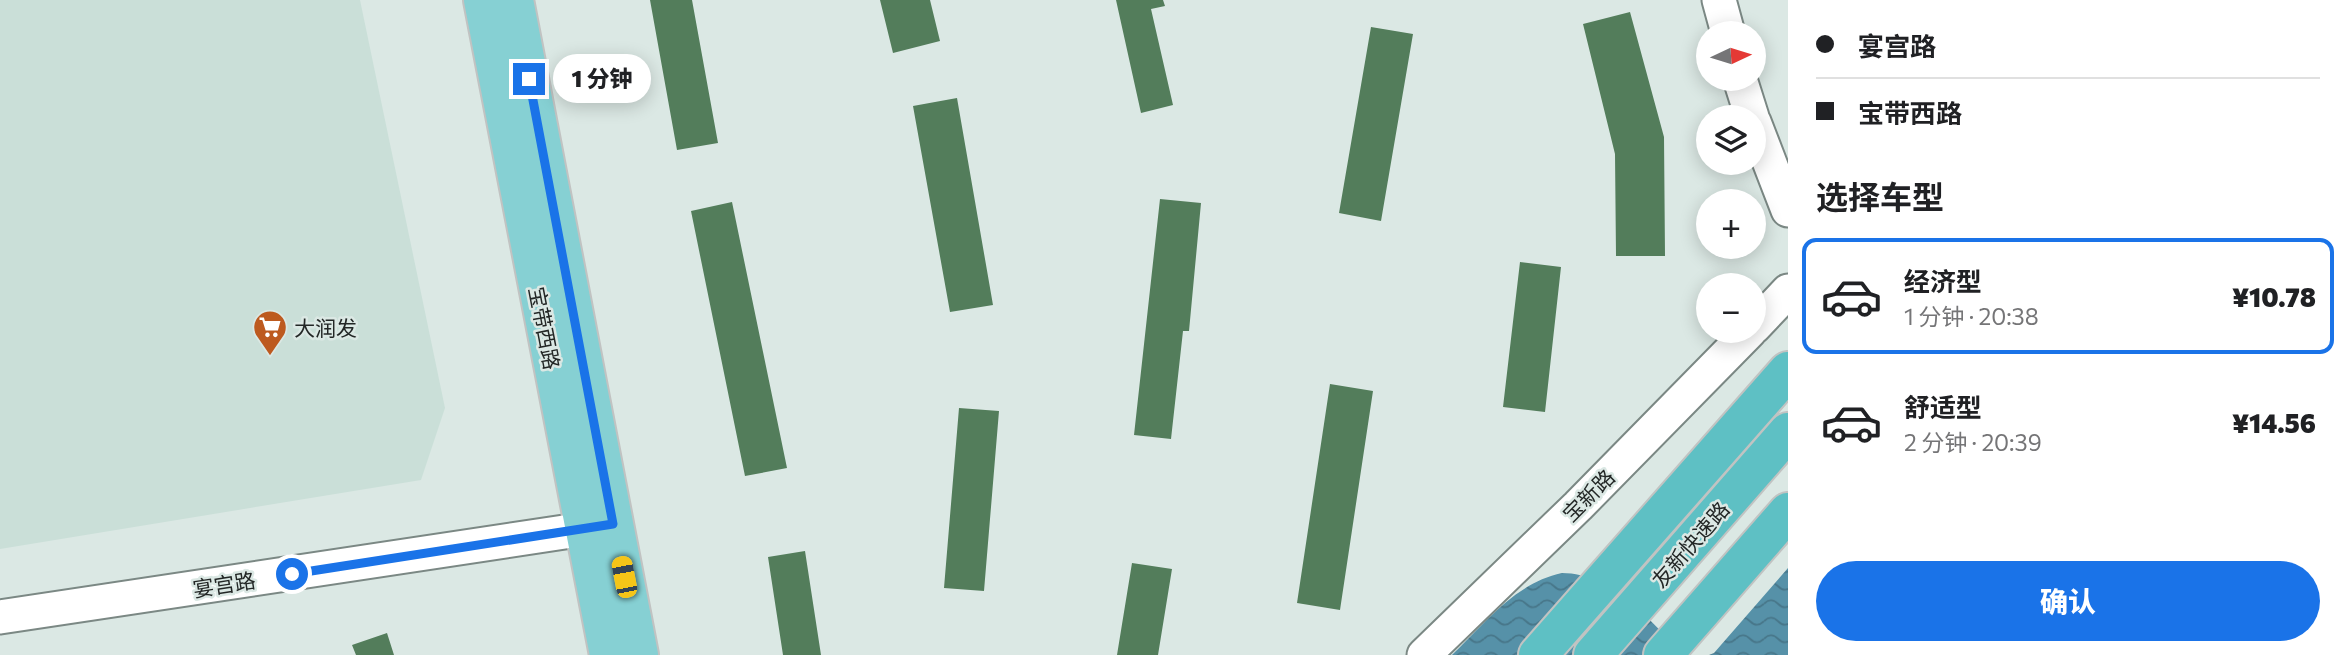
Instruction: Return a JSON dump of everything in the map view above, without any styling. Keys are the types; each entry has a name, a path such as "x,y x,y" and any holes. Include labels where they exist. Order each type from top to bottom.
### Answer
{"highway":[{"path":"1538,655 1788,371"},
{"name":"友新快速路","path":"1593,655 1788,432"},
{"path":"1663,655 1788,512"}],"main road":[{"name":"宝带西路","path":"483,0 598,527 639,655"},
{"name":"宝带西路","path":"514,0 598,527 608,655"}],"street":[{"path":"1719,0 1725,21"},
{"path":"1766,153 1788,210"},
{"path":"1766,315 1788,292"},
{"name":"宝新路","path":"1424,655 1578,506 1737,343"},
{"name":"宴宫路","path":"0,617 598,527"}],"shaded area":[{"path":"0,0 360,0 445,408 421,480 0,549"}],"water":[{"path":"1788,568 1788,655 1709,655 1714,653"},
{"path":"1562,573 1580,575 1614,590 1685,655 1452,655 1515,595 1545,578"}],"building":[{"path":"650,0 692,0 718,143 677,150"},
{"path":"880,0 930,0 940,41 893,53"},
{"path":"1116,0 1163,0 1165,6 1151,9 1173,105 1141,113"},
{"path":"1630,12 1664,137 1665,256 1616,256 1615,154 1583,24"},
{"path":"1371,27 1413,34 1381,221 1339,213"},
{"path":"957,98 993,305 950,312 913,106"},
{"path":"1160,199 1201,203 1189,331 1183,331 1171,439 1134,435"},
{"path":"732,202 787,468 745,476 691,211"},
{"path":"1520,262 1561,267 1545,412 1503,407"},
{"path":"1330,384 1373,391 1340,610 1297,603"},
{"path":"959,408 999,411 984,591 944,588"},
{"path":"805,551 821,655 783,655 768,557"},
{"path":"1132,563 1172,569 1158,655 1117,655"},
{"path":"387,633 394,655 356,655 352,645"}],"place":[{"name":"大润发","path":"270,357"}],"route":[{"path":"292,574 613,524 529,79"}]}
